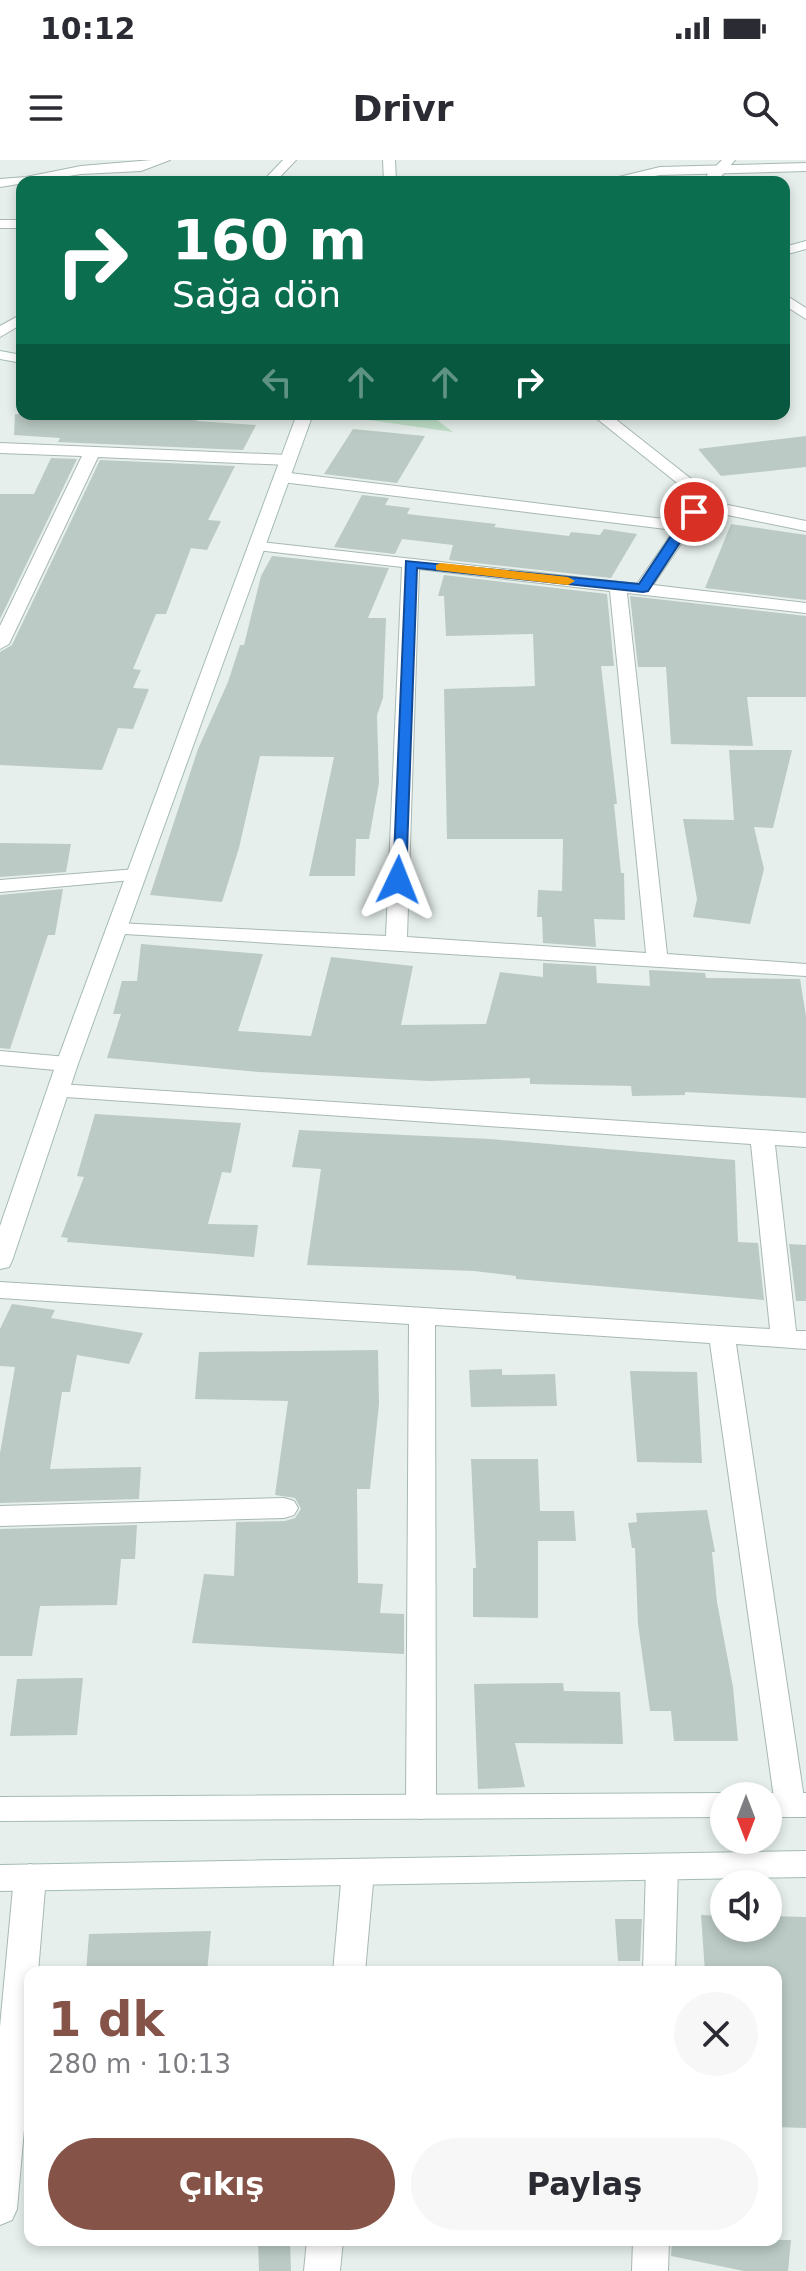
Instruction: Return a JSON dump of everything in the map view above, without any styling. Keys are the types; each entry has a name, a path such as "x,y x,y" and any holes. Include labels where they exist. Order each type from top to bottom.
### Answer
{"street":[{"path":"56,176 71,171 122,175 164,160"},
{"path":"274,176 290,160"},
{"path":"664,160 696,169"},
{"path":"627,176 726,164 806,167"},
{"path":"790,303 806,315"},
{"path":"0,333 16,320"},
{"path":"0,1261 67,1064 303,420"},
{"path":"606,420 718,508 806,526"},
{"path":"0,448 92,452 285,469 683,526"},
{"path":"0,644 92,452"},
{"path":"643,588 704,498"},
{"path":"257,545 806,608"},
{"path":"396,943 411,564"},
{"path":"618,586 657,959"},
{"path":"0,886 136,875"},
{"path":"116,929 396,943 806,970"},
{"path":"0,1058 67,1064"},
{"path":"59,1091 806,1140"},
{"path":"0,1290 795,1340 762,1137"},
{"path":"421,1807 422,1317"},
{"path":"722,1335 788,1805"},
{"path":"0,1516 284,1508"},
{"path":"0,1809 710,1805"},
{"path":"0,2209 15,1878 806,1864"},
{"path":"659,1966 662,1867"},
{"path":"350,1966 358,1872"},
{"path":"322,2271 324,2246"},
{"path":"650,2271 651,2246"}],"green space":[{"path":"369,420 437,420 453,432"}],"building":[{"path":"15,414 16,420 197,420 256,425 243,450 58,442 60,438 14,435"},
{"path":"353,429 425,436 397,483 324,474"},
{"path":"806,436 806,467 721,476 698,449"},
{"path":"51,458 77,459 0,619 0,494 34,494"},
{"path":"100,460 235,466 208,520 221,521 207,550 191,548 166,614 156,614 133,669 141,670 133,688 149,689 133,729 118,728 102,770 0,765 0,652 12,645"},
{"path":"362,495 389,498 385,505 410,508 407,514 496,524 494,527 569,536 571,532 600,535 604,529 637,534 611,578 449,560 453,545 402,539 395,554 334,547"},
{"path":"731,524 806,535 806,600 705,588"},
{"path":"272,556 389,568 368,618 386,618 383,698 377,715 379,783 369,839 356,839 355,876 309,876 334,757 260,756 239,848 222,902 150,895 198,749 228,682 240,645 244,645 261,576"},
{"path":"444,575 607,594 614,666 601,666 617,804 614,804 621,873 624,873 625,920 594,919 596,947 543,943 542,917 537,917 538,890 562,891 563,839 447,839 444,689 535,686 533,634 446,636 444,596 438,596"},
{"path":"630,596 806,616 806,697 747,697 753,746 671,744 666,667 638,667"},
{"path":"729,750 792,750 773,828 754,827 764,869 750,924 693,917 697,899 683,819 734,820"},
{"path":"0,843 71,844 66,872 0,877"},
{"path":"63,889 55,935 48,935 10,1049 0,1048 0,895"},
{"path":"141,944 263,954 238,1031 311,1036 331,957 413,966 401,1025 486,1024 500,972 543,977 543,963 596,966 597,983 650,986 649,970 705,973 706,978 800,979 806,1016 806,1098 685,1092 685,1095 632,1096 631,1086 530,1084 530,1078 429,1081 259,1072 107,1058 121,1014 113,1014 122,981 137,981"},
{"path":"95,1114 241,1123 231,1173 222,1172 208,1224 258,1225 254,1257 67,1242 68,1238 61,1237 84,1177 77,1176"},
{"path":"299,1130 490,1139 735,1160 738,1242 758,1243 764,1300 516,1279 516,1276 474,1271 307,1265 321,1169 292,1167"},
{"path":"789,1244 806,1245 806,1301 796,1301"},
{"path":"12,1304 55,1310 51,1318 143,1333 129,1364 77,1355 70,1392 62,1392 50,1469 141,1467 139,1499 0,1503 0,1453 15,1367 0,1366 0,1329"},
{"path":"378,1350 379,1404 370,1489 357,1489 358,1583 383,1584 380,1613 404,1614 404,1654 192,1643 204,1574 234,1576 236,1522 285,1521 295,1518 301,1509 295,1498 275,1495 288,1401 195,1399 199,1352"},
{"path":"502,1369 502,1375 555,1374 557,1406 471,1407 469,1370"},
{"path":"630,1371 697,1372 702,1463 637,1462"},
{"path":"471,1459 538,1459 540,1511 574,1511 576,1541 538,1541 538,1618 473,1617 473,1568 476,1568"},
{"path":"707,1510 738,1741 674,1741 671,1711 650,1711 638,1624 635,1548 632,1548 628,1523 637,1522 636,1513"},
{"path":"137,1525 135,1559 121,1559 117,1605 40,1606 32,1656 0,1656 0,1529"},
{"path":"83,1678 77,1735 10,1736 17,1679"},
{"path":"563,1683 564,1691 620,1692 623,1744 515,1743 525,1787 478,1789 474,1684"},
{"path":"701,1915 710,1915 710,1942 782,1942 782,1916 806,1917 806,2128 782,2127 782,1966 705,1966"},
{"path":"615,1919 642,1919 640,1961 618,1961"},
{"path":"211,1931 208,1966 86,1966 89,1934"},
{"path":"782,2240 791,2240 788,2271 744,2271 671,2256 672,2246 782,2246"},
{"path":"258,2246 290,2246 291,2271 259,2271"}],"slow traffic":[{"path":"441,567 568,581"}],"route":[{"path":"398,880 411,564 643,588 694,512"}]}
